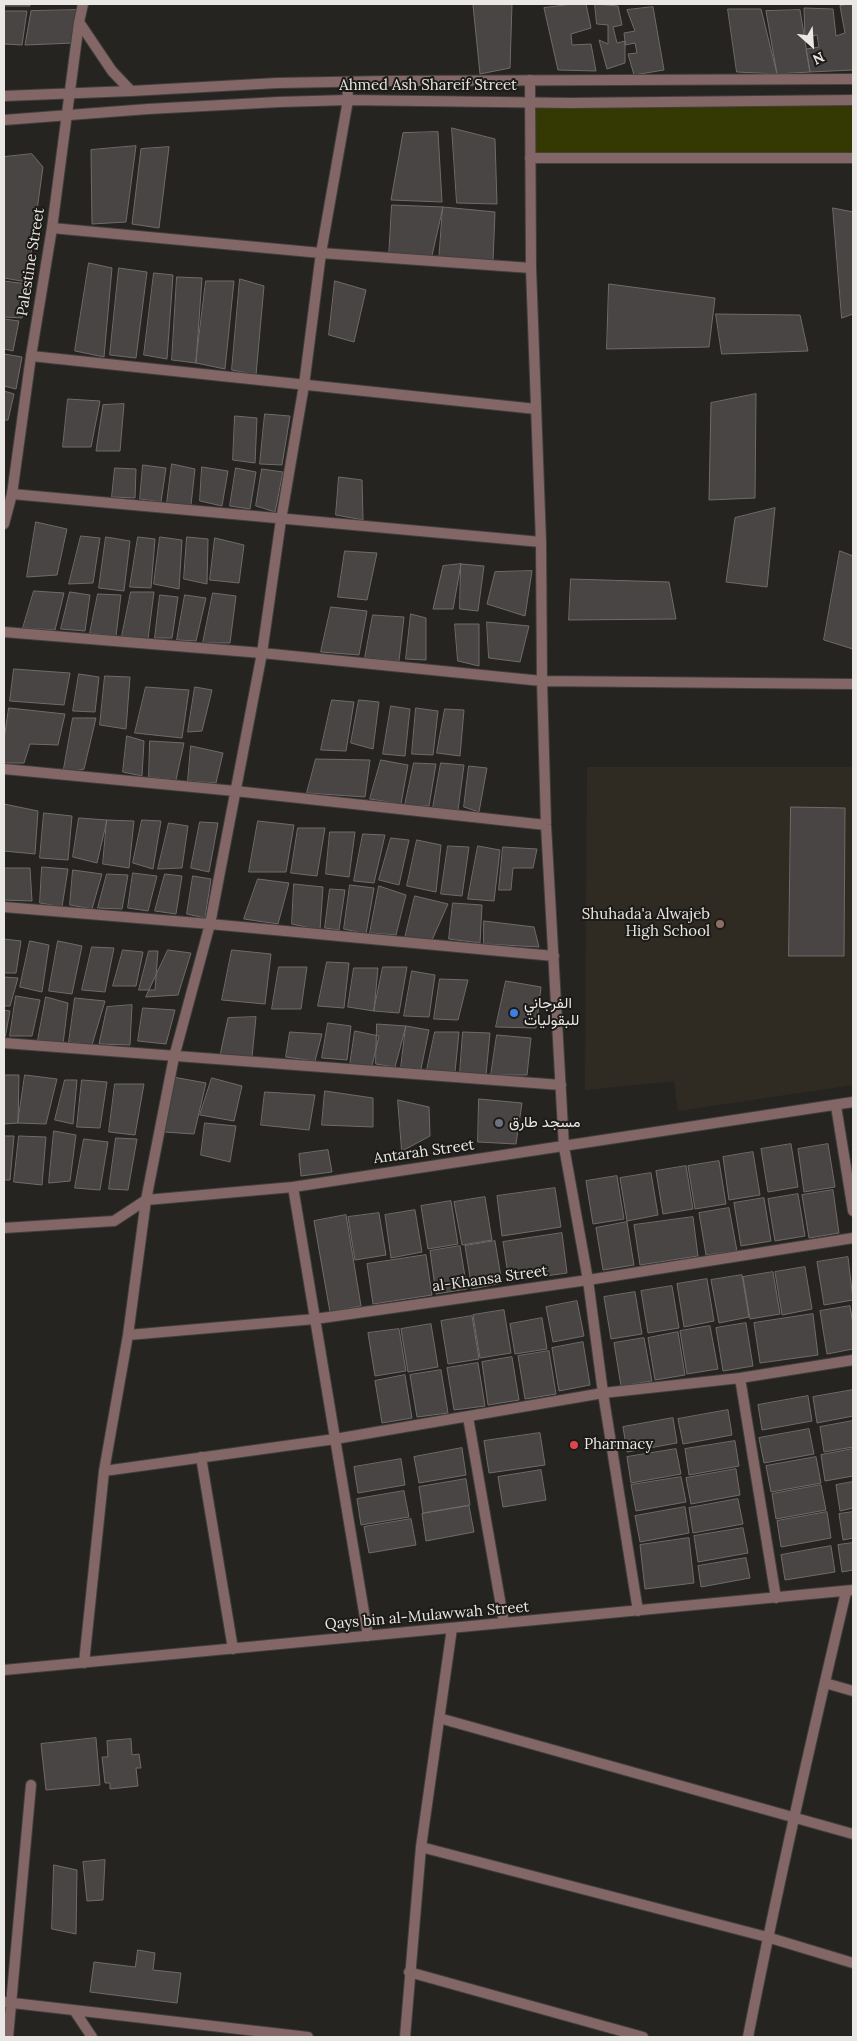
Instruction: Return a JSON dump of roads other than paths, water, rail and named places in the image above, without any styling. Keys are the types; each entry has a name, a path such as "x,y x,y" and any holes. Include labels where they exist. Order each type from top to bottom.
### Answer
{"street":[{"name":"Palestine Street","path":"4,524 12,494 83,4"},
{"path":"79,22 112,71 131,92"},
{"name":"Ahmed Ash Shareif Street","path":"4,96 131,92 277,83 853,79"},
{"path":"530,80 531,268 541,542 546,825 564,1147 588,1280 638,1611"},
{"path":"84,1663 104,1471 128,1335 146,1200 174,1057 210,924 262,653 281,520 304,385 320,252 348,100 347,82"},
{"name":"Ahmed Ash Shareif Street","path":"4,120 66,114 348,100 570,103 853,100"},
{"path":"530,158 853,158"},
{"path":"52,228 320,252 531,268"},
{"path":"31,356 536,409"},
{"path":"12,494 281,520 541,542"},
{"path":"4,632 262,653 542,681 853,684"},
{"path":"4,768 546,825"},
{"path":"4,907 554,956"},
{"path":"4,1043 561,1084"},
{"name":"Antarah Street","path":"4,1228 114,1221 146,1200 293,1187 853,1102"},
{"path":"836,1106 853,1211"},
{"path":"293,1187 368,1636"},
{"name":"al-Khansa Street","path":"128,1335 315,1318 588,1280 853,1238"},
{"path":"104,1471 335,1439 604,1393 740,1378 853,1360"},
{"path":"740,1378 776,1598"},
{"path":"468,1417 504,1623"},
{"path":"200,1457 232,1649"},
{"path":"748,2037 767,1937 794,1816 825,1683 850,1591"},
{"name":"Qays bin al-Mulawwah Street","path":"4,1670 850,1591"},
{"path":"405,2037 420,1846 452,1628"},
{"path":"825,1683 853,1691"},
{"path":"439,1718 853,1834"},
{"path":"8,2037 8,2002 31,1786"},
{"path":"420,1846 767,1937 853,1964"},
{"path":"409,1972 643,2037"},
{"path":"8,2002 232,2033 308,2037"},
{"path":"74,2010 92,2037"}],"place":[{"name":"Shuhada'a Alwajeb High School","path":"720,924"},
{"name":"الفرجاني للبقوليات","path":"514,1013"},
{"name":"مسجد طارق","path":"499,1123"},
{"name":"Pharmacy","path":"574,1445"}]}
